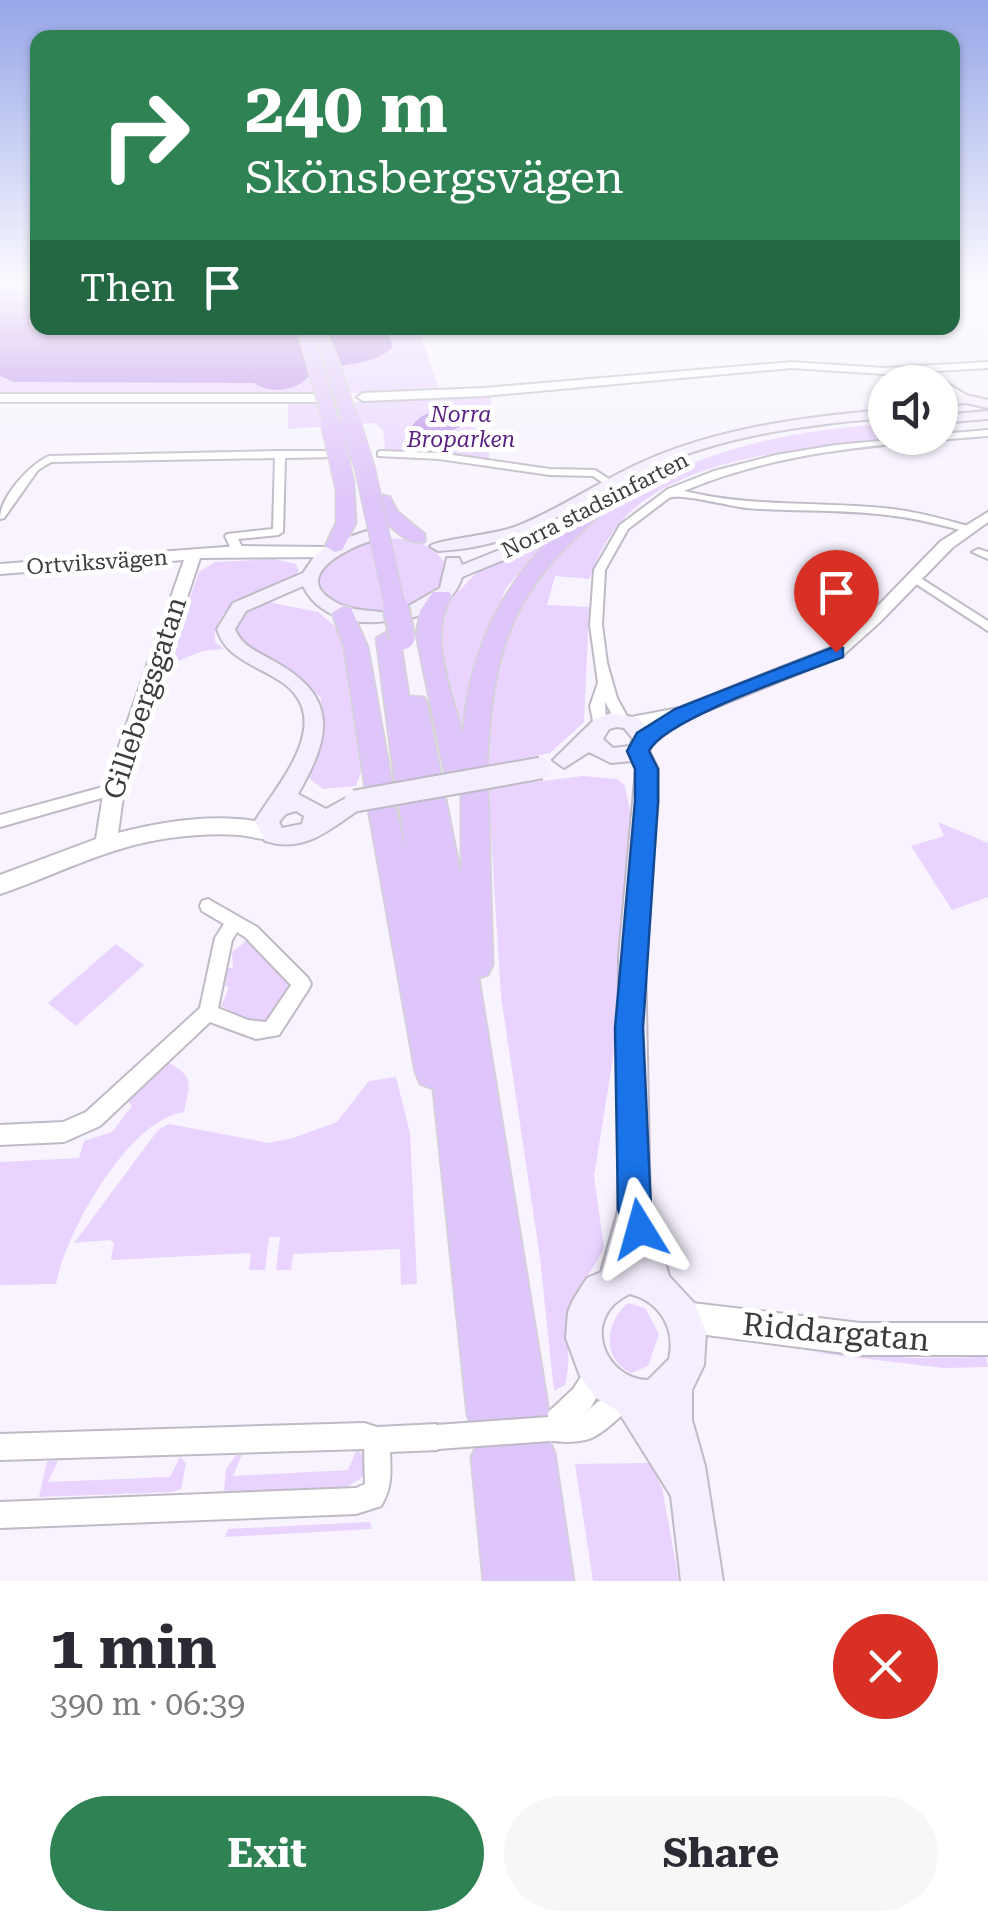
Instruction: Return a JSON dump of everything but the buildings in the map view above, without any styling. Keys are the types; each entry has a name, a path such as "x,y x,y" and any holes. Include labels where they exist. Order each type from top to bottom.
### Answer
{"highway":[{"path":"316,359 345,486 346,523 330,549"},
{"path":"318,359 354,470 393,626"},
{"path":"323,359 326,378 353,426 479,1076"},
{"path":"326,378 354,398 383,501 390,514 418,538"},
{"path":"424,788 522,580 618,483"},
{"path":"441,598 430,611 424,788 475,1279 518,1433 549,1581"},
{"path":"343,613 424,788 472,840 479,1076 518,1433 508,1581"}],"main road":[{"name":"Norra stadsinfarten","path":"456,574 532,542 618,483 734,442 868,420"},
{"name":"Norra stadsinfarten","path":"438,546 486,544 522,534 678,453 750,432 868,420"},
{"path":"270,594 315,597 343,613 393,626 441,598 456,574 451,558 438,546 418,538 375,535 330,549 309,572 239,607 226,630 234,644 299,686 312,704 314,724 300,767 272,818"},
{"path":"309,572 315,597"},
{"path":"272,818 310,814 424,788 541,768 619,738 647,788 630,1010 634,1209 622,1264 614,1280"},
{"path":"300,767 299,794 310,814"},
{"path":"272,818 288,840 310,814"},
{"path":"634,1209 654,1283"},
{"path":"691,1506 660,1442 609,1392 585,1347 586,1313 602,1287 614,1280 629,1277 654,1283 672,1297 684,1317 689,1354 674,1385 673,1420 686,1466 702,1581"},
{"path":"609,1392 660,1395 674,1385"}],"street":[{"path":"365,397 483,392 792,365 868,370"},
{"path":"958,369 988,365"},
{"path":"0,398 326,378"},
{"path":"958,394 981,407"},
{"path":"958,436 988,433"},
{"path":"619,738 604,682 595,616 601,568 625,528 672,491 700,477 761,460 868,447"},
{"path":"234,544 278,532 280,454"},
{"path":"0,516 34,468 49,458 337,454"},
{"path":"381,454 439,456 595,473 618,483"},
{"path":"536,469 594,468 618,483"},
{"path":"672,491 761,506 915,513 964,528"},
{"path":"619,738 836,652 858,636 964,528 988,516"},
{"name":"Ortviksvägen","path":"194,556 234,544 330,549"},
{"name":"Ortviksvägen","path":"0,570 194,556 293,558 309,572"},
{"name":"Gillebergsgatan","path":"106,844 114,789 186,570 194,556"},
{"path":"914,578 988,627"},
{"path":"604,682 597,706 619,738"},
{"path":"0,821 114,789"},
{"path":"0,886 106,844 272,818"},
{"path":"208,906 264,944 302,984 272,1029 266,1031 208,1012"},
{"path":"0,1135 64,1132 82,1126 208,1012 224,938 235,921"},
{"name":"Riddargatan","path":"684,1317 860,1339 988,1339"},
{"path":"518,1433 609,1392"},
{"path":"0,1447 364,1436 377,1440 572,1429 594,1422 609,1392"},
{"path":"0,1515 356,1501 372,1497 378,1487 377,1440"}],"green space":[{"path":"370,359 429,359 438,387 364,393 0,396 0,376 14,382 254,383 269,389 283,388 317,371"},
{"name":"Norra Broparken","path":"491,397 489,459 385,449 383,430 375,423 288,429 288,404"},
{"path":"868,426 868,443 762,456 689,476 657,492 629,513 605,544 589,579 555,576 547,605 589,607 584,722 550,753 485,766 486,705 499,654 522,594 552,558 612,508 684,467 759,442"},
{"path":"555,534 506,588 476,664 462,744 438,650 438,613 481,568 526,551"},
{"path":"381,538 410,540 436,553 447,570 436,588 419,601 398,609 353,610 334,602 321,590 317,572 339,549"},
{"path":"273,559 296,564 299,570 294,580 254,593 231,607 217,628 215,642 224,649 203,651 167,665 199,572 215,562"},
{"path":"269,602 318,612 343,633 364,764 356,786 323,789 308,777 322,731 321,698 251,649 234,630 240,614"},
{"path":"583,776 617,779 625,786 633,825 613,1058 594,1176 604,1248 572,1303 567,1376 565,1385 554,1391 540,1258 501,996 488,788"},
{"path":"938,822 988,843 988,897 952,910 911,846 944,836"},
{"path":"246,941 293,982 269,1023 256,1024 221,1006 229,988 225,985 228,968 233,968 232,952"},
{"path":"116,944 144,965 76,1026 48,1003"},
{"path":"169,1063 187,1078 184,1112 163,1120 122,1156 72,1236 56,1284 0,1285 0,1162 79,1158 84,1141 112,1132 132,1106 126,1099 160,1065"},
{"path":"396,1077 410,1133 417,1284 401,1285 400,1249 293,1254 291,1270 276,1270 280,1237 269,1237 265,1270 249,1270 251,1253 111,1260 114,1243 110,1240 74,1243 158,1130 169,1124 269,1143 337,1122 369,1081"},
{"path":"628,1303 645,1308 659,1334 648,1366 631,1373 615,1359 610,1340 615,1320"},
{"path":"810,1352 986,1357 988,1367 944,1368"},
{"path":"357,1449 363,1456 363,1477 345,1488 231,1494 224,1490 226,1469 236,1455 242,1455 233,1476 348,1470"},
{"path":"180,1457 186,1463 181,1489 173,1492 39,1497 47,1461 58,1461 48,1482 170,1477"},
{"path":"650,1463 662,1488 679,1581 593,1581 575,1464"},
{"path":"370,1522 372,1529 225,1537 228,1529"}],"shaded area":[{"path":"0,359 372,359 317,371 298,385 281,390 254,383 14,382 0,376"},
{"path":"469,409 470,417 452,431 422,433 415,432 412,426 434,411"}],"route":[{"path":"640,1229 634,1209 629,1028 647,801 646,769 638,751 644,738 682,714 836,652"}]}
